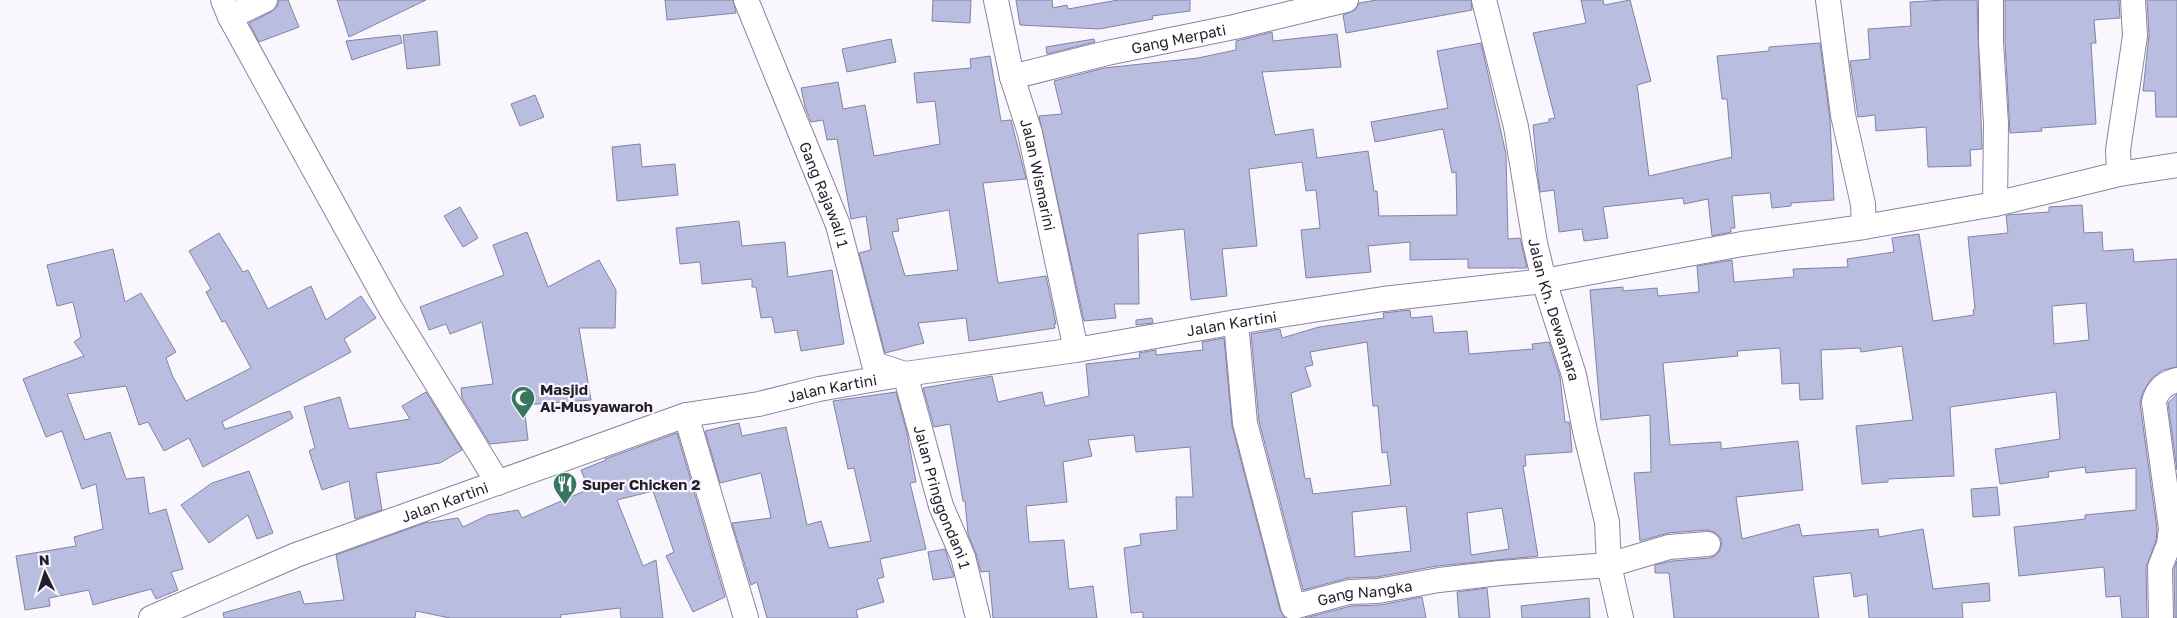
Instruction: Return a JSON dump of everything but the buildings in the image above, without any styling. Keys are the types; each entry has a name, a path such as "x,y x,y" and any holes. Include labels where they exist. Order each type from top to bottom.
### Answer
{"street":[{"path":"265,0 226,8 391,310 498,483"},
{"name":"Gang Rajawali 1","path":"746,0 838,225 874,364 905,374"},
{"name":"Jalan Wismarini","path":"996,0 1012,77 1030,133 1076,350"},
{"name":"Gang Merpati","path":"1012,77 1107,53 1234,27 1346,0"},
{"name":"Jalan Kh. Dewantara","path":"1484,0 1516,127 1535,243 1544,281 1574,375 1585,431 1607,522 1609,565 1621,618"},
{"path":"1828,0 1843,115 1863,204 1864,227"},
{"path":"1991,0 1991,42 1996,124 1995,204"},
{"path":"2119,174 2118,150 2135,36 2133,0"},
{"name":"Jalan Kartini","path":"151,618 296,556 686,415 759,404 819,389 905,374 1076,350 1383,299 1544,281 1742,244 1864,227 1995,204 2119,174 2177,165"},
{"name":"Gang Nangka","path":"1236,322 1246,423 1293,607 1349,592 1378,591 1439,580 1500,573 1609,565"},
{"name":"Jalan Pringgondani 1","path":"905,374 941,506 963,557 978,618"},
{"path":"2161,618 2160,567 2169,544 2171,530 2154,402 2156,396 2166,383 2177,380"},
{"path":"686,415 746,618"},
{"path":"1609,565 1669,547 1708,544"}],"place":[{"name":"Masjid Al-Musyawaroh","path":"523,419"},
{"name":"Super Chicken 2","path":"565,505"}]}
